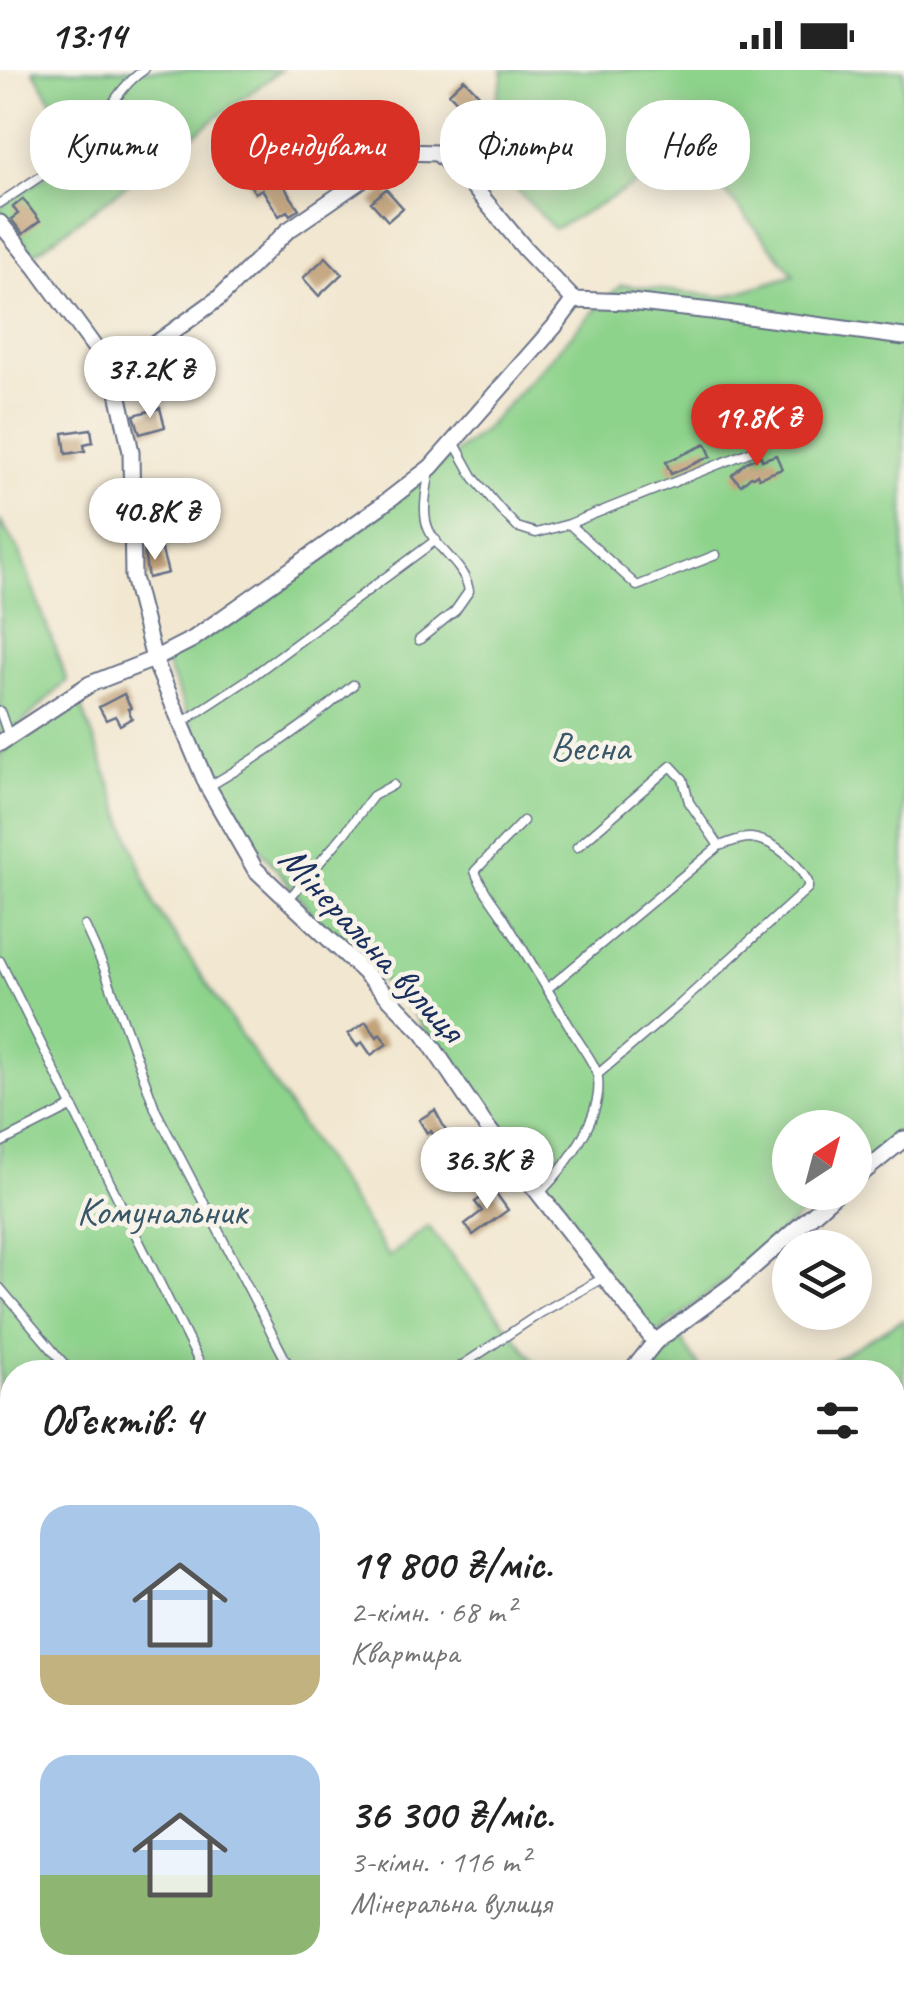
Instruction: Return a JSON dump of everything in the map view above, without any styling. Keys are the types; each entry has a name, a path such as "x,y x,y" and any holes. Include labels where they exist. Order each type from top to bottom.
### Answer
{"street":[{"path":"114,374 220,298 287,230 402,152 436,152 466,178 574,300 711,310 904,338"},
{"name":"Мінеральна вулиця","path":"0,223 114,374 131,452 133,576 154,659 208,787 255,869 424,1034 483,1122 654,1342"},
{"path":"4,740 90,684 154,659 192,638 382,506 432,467 574,300"},
{"path":"872,1165 904,1140"},
{"path":"640,1360 654,1342 734,1284 818,1210"}],"lane":[{"path":"120,70 128,81"},
{"path":"0,203 87,140 128,81 144,70"},
{"path":"454,442 474,478 517,527 536,533 569,524 757,449"},
{"path":"418,640 455,611 469,592 467,577 426,522 432,467"},
{"path":"569,524 637,586 716,555"},
{"path":"180,724 247,680 436,540"},
{"path":"208,787 287,737 354,685"},
{"path":"0,711 4,740"},
{"path":"578,847 671,766 683,780 689,802 719,846"},
{"path":"287,901 373,796 392,785"},
{"path":"523,821 475,871 598,1074 597,1102 576,1150 540,1193"},
{"path":"548,989 719,846 751,838 786,854 804,874 808,888 598,1074"},
{"path":"85,926 156,1111 286,1360"},
{"path":"0,960 198,1360"},
{"path":"0,1143 73,1106"},
{"path":"470,1360 542,1312 604,1278"},
{"path":"0,1288 60,1360"}],"green space":[{"path":"33,70 281,70 241,100 211,100 211,122 191,137 191,100 51,100"},
{"name":"Весна","path":"501,70 904,70 904,1132 872,1157 872,1110 772,1110 772,1210 807,1210 784,1230 772,1230 772,1241 655,1335 499,1137 406,1003 316,918 256,844 196,735 165,661 322,559 484,430 621,285 723,297 794,275 724,190 750,190 750,100 626,100 626,190 554,229 517,190 606,190 606,100 496,100"},
{"path":"30,187 30,190 120,190 34,254 0,214 0,207"},
{"path":"0,521 19,550 67,681 21,724 0,737"},
{"name":"Комунальник","path":"79,699 155,906 389,1257 428,1226 534,1360 0,1360 0,753"},
{"path":"904,1319 904,1360 834,1360"},
{"path":"681,1339 695,1360 652,1360"}],"building":[{"path":"464,79 483,99 456,100 449,93"},
{"path":"263,190 286,190 299,209 279,216"},
{"path":"387,190 403,208 388,221 371,202"},
{"path":"23,199 40,221 23,234 11,219 18,214 13,207"},
{"path":"326,257 342,274 319,296 303,278"},
{"path":"160,408 165,427 140,434 134,415"},
{"path":"91,429 93,442 84,444 85,451 66,454 63,433"},
{"path":"706,444 711,456 671,474 666,462"},
{"path":"776,455 782,469 759,478 757,474 751,476 741,485 732,475 746,462"},
{"path":"161,547 168,573 148,578 144,552"},
{"path":"124,694 132,718 120,725 115,716 106,720 99,707"},
{"path":"366,1022 387,1044 371,1055 362,1042 357,1046 348,1034"},
{"path":"435,1110 472,1179 455,1188 447,1173 452,1170 431,1131 427,1133 419,1120"},
{"path":"493,1189 508,1210 473,1235 465,1224 482,1211 475,1202"}]}
